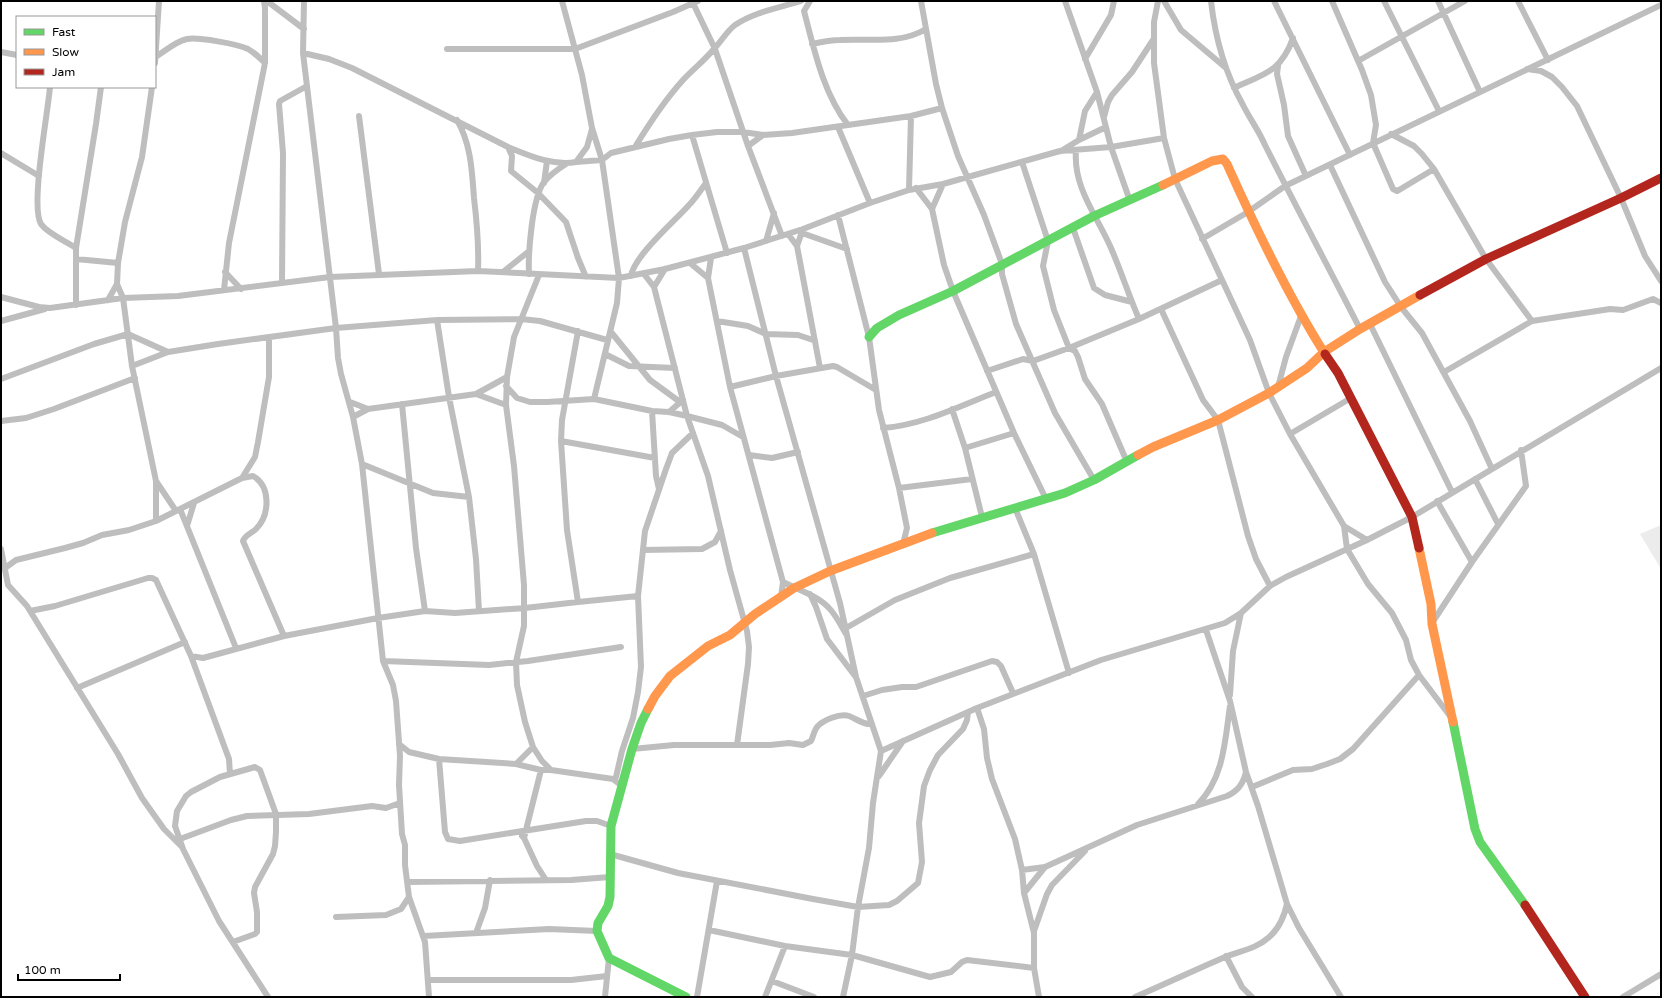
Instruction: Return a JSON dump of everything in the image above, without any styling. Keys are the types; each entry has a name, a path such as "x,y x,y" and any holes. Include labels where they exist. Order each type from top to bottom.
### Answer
{"street":[{"path":"159,1 156,42 161,45 170,46"},
{"path":"224,290 229,243 265,63 264,1"},
{"path":"304,1 303,53 336,328 338,358 341,374 350,402 362,464 383,661 396,701 400,756 398,766 400,803 402,834 405,845 407,882 409,897 414,913 424,936 429,997"},
{"path":"562,1 582,75 592,128 602,160 619,278 617,303 594,399"},
{"path":"635,148 648,126 666,101 683,80 715,49 728,31 736,24 754,16 790,3 801,1"},
{"path":"810,1 804,11 812,44 836,106 848,125"},
{"path":"921,1 936,84 942,108 958,156 1002,264 1002,274 1016,324 1055,413 1094,480"},
{"path":"1065,1 1097,92 1111,147 1130,201"},
{"path":"1085,59 1111,15 1114,1"},
{"path":"1158,1 1154,22 1154,63 1164,138 1175,179 1250,340 1269,393 1290,434 1344,526 1347,549 1368,584 1392,612 1406,640 1411,660 1419,675 1452,718"},
{"path":"1164,1 1181,30 1227,68"},
{"path":"1211,1 1215,33 1234,88 1360,329"},
{"path":"1274,1 1350,156"},
{"path":"1332,1 1371,94 1376,125 1373,143 1395,190 1399,190 1434,170"},
{"path":"1384,1 1439,111"},
{"path":"1438,1 1480,92"},
{"path":"1358,61 1465,1"},
{"path":"1518,1 1548,60"},
{"path":"448,49 575,49 695,2 715,49 748,146 774,214 785,235 797,246"},
{"path":"265,8 270,3 304,29"},
{"path":"790,3 804,11"},
{"path":"1202,239 1248,212 1285,186 1661,5"},
{"path":"812,44 841,40 894,40 911,37 926,30"},
{"path":"1234,88 1278,66 1284,59 1292,38"},
{"path":"156,58 170,46 186,40 209,40 246,48 265,63"},
{"path":"1104,118 1108,102 1112,95 1132,72 1153,40"},
{"path":"1,52 16,55"},
{"path":"303,53 352,68 508,147 547,161 566,164 602,160 611,153 692,135 717,132 743,132 763,135 838,127 911,116 942,108"},
{"path":"1278,66 1277,74 1284,105 1288,136 1306,176"},
{"path":"1528,69 1541,71 1552,77 1577,106 1621,198 1645,256 1658,271 1661,281"},
{"path":"282,283 282,153 279,104 280,101 307,86"},
{"path":"50,88 39,176 37,208 38,217 49,231 76,248"},
{"path":"76,305 76,248 101,88"},
{"path":"108,300 116,284 125,222 142,157 152,88"},
{"path":"1079,140 1085,111 1097,92"},
{"path":"359,116 379,274"},
{"path":"909,190 911,116"},
{"path":"456,120 464,131 473,178 479,242 478,271"},
{"path":"838,127 870,203"},
{"path":"1,321 50,308 108,300 178,296 330,277 478,271 619,278 644,274 711,258 802,231 838,215 909,190 968,178 1060,151 1106,127"},
{"path":"576,162 587,147 592,128"},
{"path":"1391,134 1414,146 1422,154 1434,170 1486,259 1532,321"},
{"path":"692,135 727,253"},
{"path":"748,146 763,135"},
{"path":"1060,151 1076,151 1111,147 1164,138"},
{"path":"508,147 512,156 511,171 538,193 566,222 586,277"},
{"path":"599,149 611,153"},
{"path":"1076,151 1075,162 1080,182 1094,216 1111,247 1139,319"},
{"path":"1,153 39,176"},
{"path":"869,337 877,328 899,315 954,291 1094,216 1130,201 1212,160 1223,159 1227,164 1248,212 1301,316 1338,374 1412,516 1430,604 1432,624 1475,829 1480,842 1526,904 1585,997"},
{"path":"529,274 528,252 538,193 544,182 547,161"},
{"path":"1022,162 1048,241 1043,266 1054,310 1069,348 1075,352 1078,357 1084,380 1102,404 1127,462"},
{"path":"544,182 566,164"},
{"path":"1330,165 1385,282 1401,307 1422,333 1470,421 1492,468"},
{"path":"617,781 625,773 641,723 654,696 670,676 708,646 730,635 755,614 794,588 830,571 937,531 1046,499 1094,480 1154,447 1218,420 1269,393 1307,368 1324,352 1360,329 1401,307 1456,274 1661,178"},
{"path":"631,276 634,266 663,231 689,205 706,183"},
{"path":"932,209 943,184"},
{"path":"916,188 932,209 944,264 954,291 1014,433 1046,499"},
{"path":"766,241 774,214"},
{"path":"838,215 869,337 883,428 899,488 907,528 903,544"},
{"path":"1073,228 1094,288 1105,295 1132,302"},
{"path":"802,231 797,246 820,368"},
{"path":"802,231 847,249"},
{"path":"744,248 776,376 846,628 856,677 864,696 881,751 869,848 858,907 852,955 843,997"},
{"path":"504,272 528,252"},
{"path":"711,258 708,278 730,387 783,582 781,597"},
{"path":"76,259 118,263"},
{"path":"690,263 708,278"},
{"path":"654,287 665,269"},
{"path":"225,272 241,289"},
{"path":"644,274 654,287 675,368 681,401 708,476 730,570 745,622 748,647 748,664 737,745"},
{"path":"539,275 521,319 510,354 506,386 506,404 523,555 525,608 524,626 516,662 517,685 525,722 533,747 542,761 551,770"},
{"path":"987,371 1023,359 1033,361 1069,348 1139,319 1222,280"},
{"path":"116,284 123,298 134,378 156,481 156,521"},
{"path":"1,296 39,307 50,308"},
{"path":"1444,372 1532,321 1610,310 1623,310 1653,299 1661,303"},
{"path":"1161,309 1203,400 1218,420 1248,536 1256,559 1270,586"},
{"path":"1278,387 1286,357 1301,316"},
{"path":"132,366 168,352 336,328 437,320 521,319 540,321 607,340"},
{"path":"437,320 449,398 469,496 476,559 479,611"},
{"path":"717,321 748,326 766,334 798,335 814,340"},
{"path":"1370,324 1452,492"},
{"path":"866,325 877,328"},
{"path":"578,331 567,400 562,420 561,441 567,530 578,602"},
{"path":"611,332 650,380 681,401"},
{"path":"1,380 94,344 128,334 168,352"},
{"path":"242,478 254,457 258,442 268,377 269,338"},
{"path":"605,354 623,364 675,368"},
{"path":"730,387 776,376 820,368 837,367 876,390"},
{"path":"881,751 1013,693 1101,660 1206,630 1225,623 1241,613 1270,586 1305,567 1366,540 1412,516 1661,368"},
{"path":"353,417 368,408 476,394 507,377"},
{"path":"1,421 19,420 33,416 134,378"},
{"path":"506,386 517,398 530,402 594,399 652,411 669,412 687,416 722,425 743,437"},
{"path":"883,428 898,427 914,423 996,392"},
{"path":"476,394 506,404 517,398"},
{"path":"1290,434 1350,398"},
{"path":"669,412 681,401"},
{"path":"350,402 368,408"},
{"path":"402,404 416,548 425,611"},
{"path":"952,409 965,448 982,517"},
{"path":"652,411 656,476 659,490"},
{"path":"605,997 609,958 597,931 598,923 608,906 610,896 610,826 622,751 634,718 638,692 641,667 638,596 645,532 672,453 693,433"},
{"path":"965,448 1014,433"},
{"path":"561,441 655,458"},
{"path":"1432,624 1472,562 1526,486 1521,450"},
{"path":"749,455 772,458 798,452"},
{"path":"362,464 433,493 469,496"},
{"path":"5,568 16,560 77,545 102,535 129,530 156,521 242,478 253,476 262,483 267,501 262,520 256,529 244,538 243,541 284,636"},
{"path":"899,488 972,479"},
{"path":"1475,479 1498,524"},
{"path":"156,481 178,510 187,526 236,648"},
{"path":"1437,501 1472,562"},
{"path":"187,526 194,503"},
{"path":"1015,508 1034,554 1069,673"},
{"path":"1344,526 1366,540"},
{"path":"907,528 916,539"},
{"path":"643,550 702,549 715,542 721,531"},
{"path":"1,549 8,585 22,599 30,611 118,754 149,809 183,848"},
{"path":"846,628 895,600 950,578 1034,554"},
{"path":"3,555 16,560"},
{"path":"30,611 55,606 152,578 156,580 195,666 227,753 230,774"},
{"path":"783,582 810,594 830,608 847,635"},
{"path":"810,594 827,639 856,677"},
{"path":"191,656 203,658 284,636 378,618 425,611 455,612 525,608 638,596"},
{"path":"742,608 755,614"},
{"path":"1197,805 1212,787 1217,776 1225,741 1234,651 1241,613"},
{"path":"1206,630 1230,701 1246,772 1252,787 1287,904 1299,928 1341,997"},
{"path":"78,688 185,642"},
{"path":"383,661 488,665 528,661 621,647"},
{"path":"519,651 528,661"},
{"path":"195,666 203,658"},
{"path":"864,696 889,689 916,687 992,661 997,662 1001,666 1013,693"},
{"path":"1252,787 1293,770 1312,769 1340,758 1353,749 1419,675"},
{"path":"977,708 984,729 987,758 992,779 1015,839 1022,870 1024,893 1034,933 1034,968 1039,997"},
{"path":"610,854 678,873 813,900 858,907 889,905 897,901 918,883 922,862 919,823 924,786 938,755 963,729 967,720 968,712"},
{"path":"632,749 674,744 807,744 811,741 816,728 822,723 836,717 844,715 867,724 872,724"},
{"path":"878,778 903,741"},
{"path":"399,744 409,752 439,759 516,764 541,770 551,770 617,781"},
{"path":"516,764 533,747"},
{"path":"400,756 409,752"},
{"path":"439,759 445,832 448,839 460,841 586,821 597,821 610,826"},
{"path":"233,942 257,932 258,912 254,893 255,887 273,854 275,846 276,814 258,767 220,777 186,796 175,818 175,826 183,848 219,921 268,997"},
{"path":"524,838 541,770"},
{"path":"1022,870 1045,867 1137,825 1228,796 1234,793 1244,780 1246,772"},
{"path":"180,839 231,820 247,816 309,814 372,806 386,808 400,803"},
{"path":"517,832 524,838 537,866 546,880"},
{"path":"1034,933 1047,894 1052,885 1087,849"},
{"path":"532,880 537,866"},
{"path":"1024,893 1045,867"},
{"path":"407,882 546,880 610,877"},
{"path":"476,933 485,908 490,880"},
{"path":"697,997 717,880"},
{"path":"402,909 409,897"},
{"path":"1134,997 1226,956 1247,949 1268,938 1284,916 1287,904"},
{"path":"336,917 386,915 402,909 414,913"},
{"path":"424,936 549,929 597,931"},
{"path":"709,930 785,946 852,955 930,977 951,972 962,962 967,960 1034,968"},
{"path":"765,997 785,946"},
{"path":"1226,956 1242,986 1252,997"},
{"path":"609,958 686,997"},
{"path":"1623,997 1661,974"},
{"path":"428,980 571,980 607,976"},
{"path":"772,981 814,997"}],"shaded area":[{"path":"1661,525 1661,569 1640,534"}],"traffic: fast":[{"path":"869,337 877,328 899,315 953,291 1094,216 1163,185"},
{"path":"932,533 1065,493 1094,480 1138,455"},
{"path":"648,709 641,723 632,749 611,826 610,897 608,906 598,923 597,931 609,958 686,997"},
{"path":"1453,722 1475,829 1480,842 1525,905"}],"traffic: slow":[{"path":"1163,185 1212,161 1223,159 1227,164 1285,285 1325,354"},
{"path":"1138,455 1153,447 1218,420 1269,393 1307,368 1324,352 1360,329 1420,295"},
{"path":"648,709 655,696 670,676 708,646 730,635 755,614 794,588 830,571 932,533"},
{"path":"1419,548 1431,604 1432,624 1453,722"}],"traffic: jam":[{"path":"1420,295 1486,259 1621,198 1661,178"},
{"path":"1325,354 1338,373 1412,517 1419,548"},
{"path":"1525,905 1585,997"}]}
